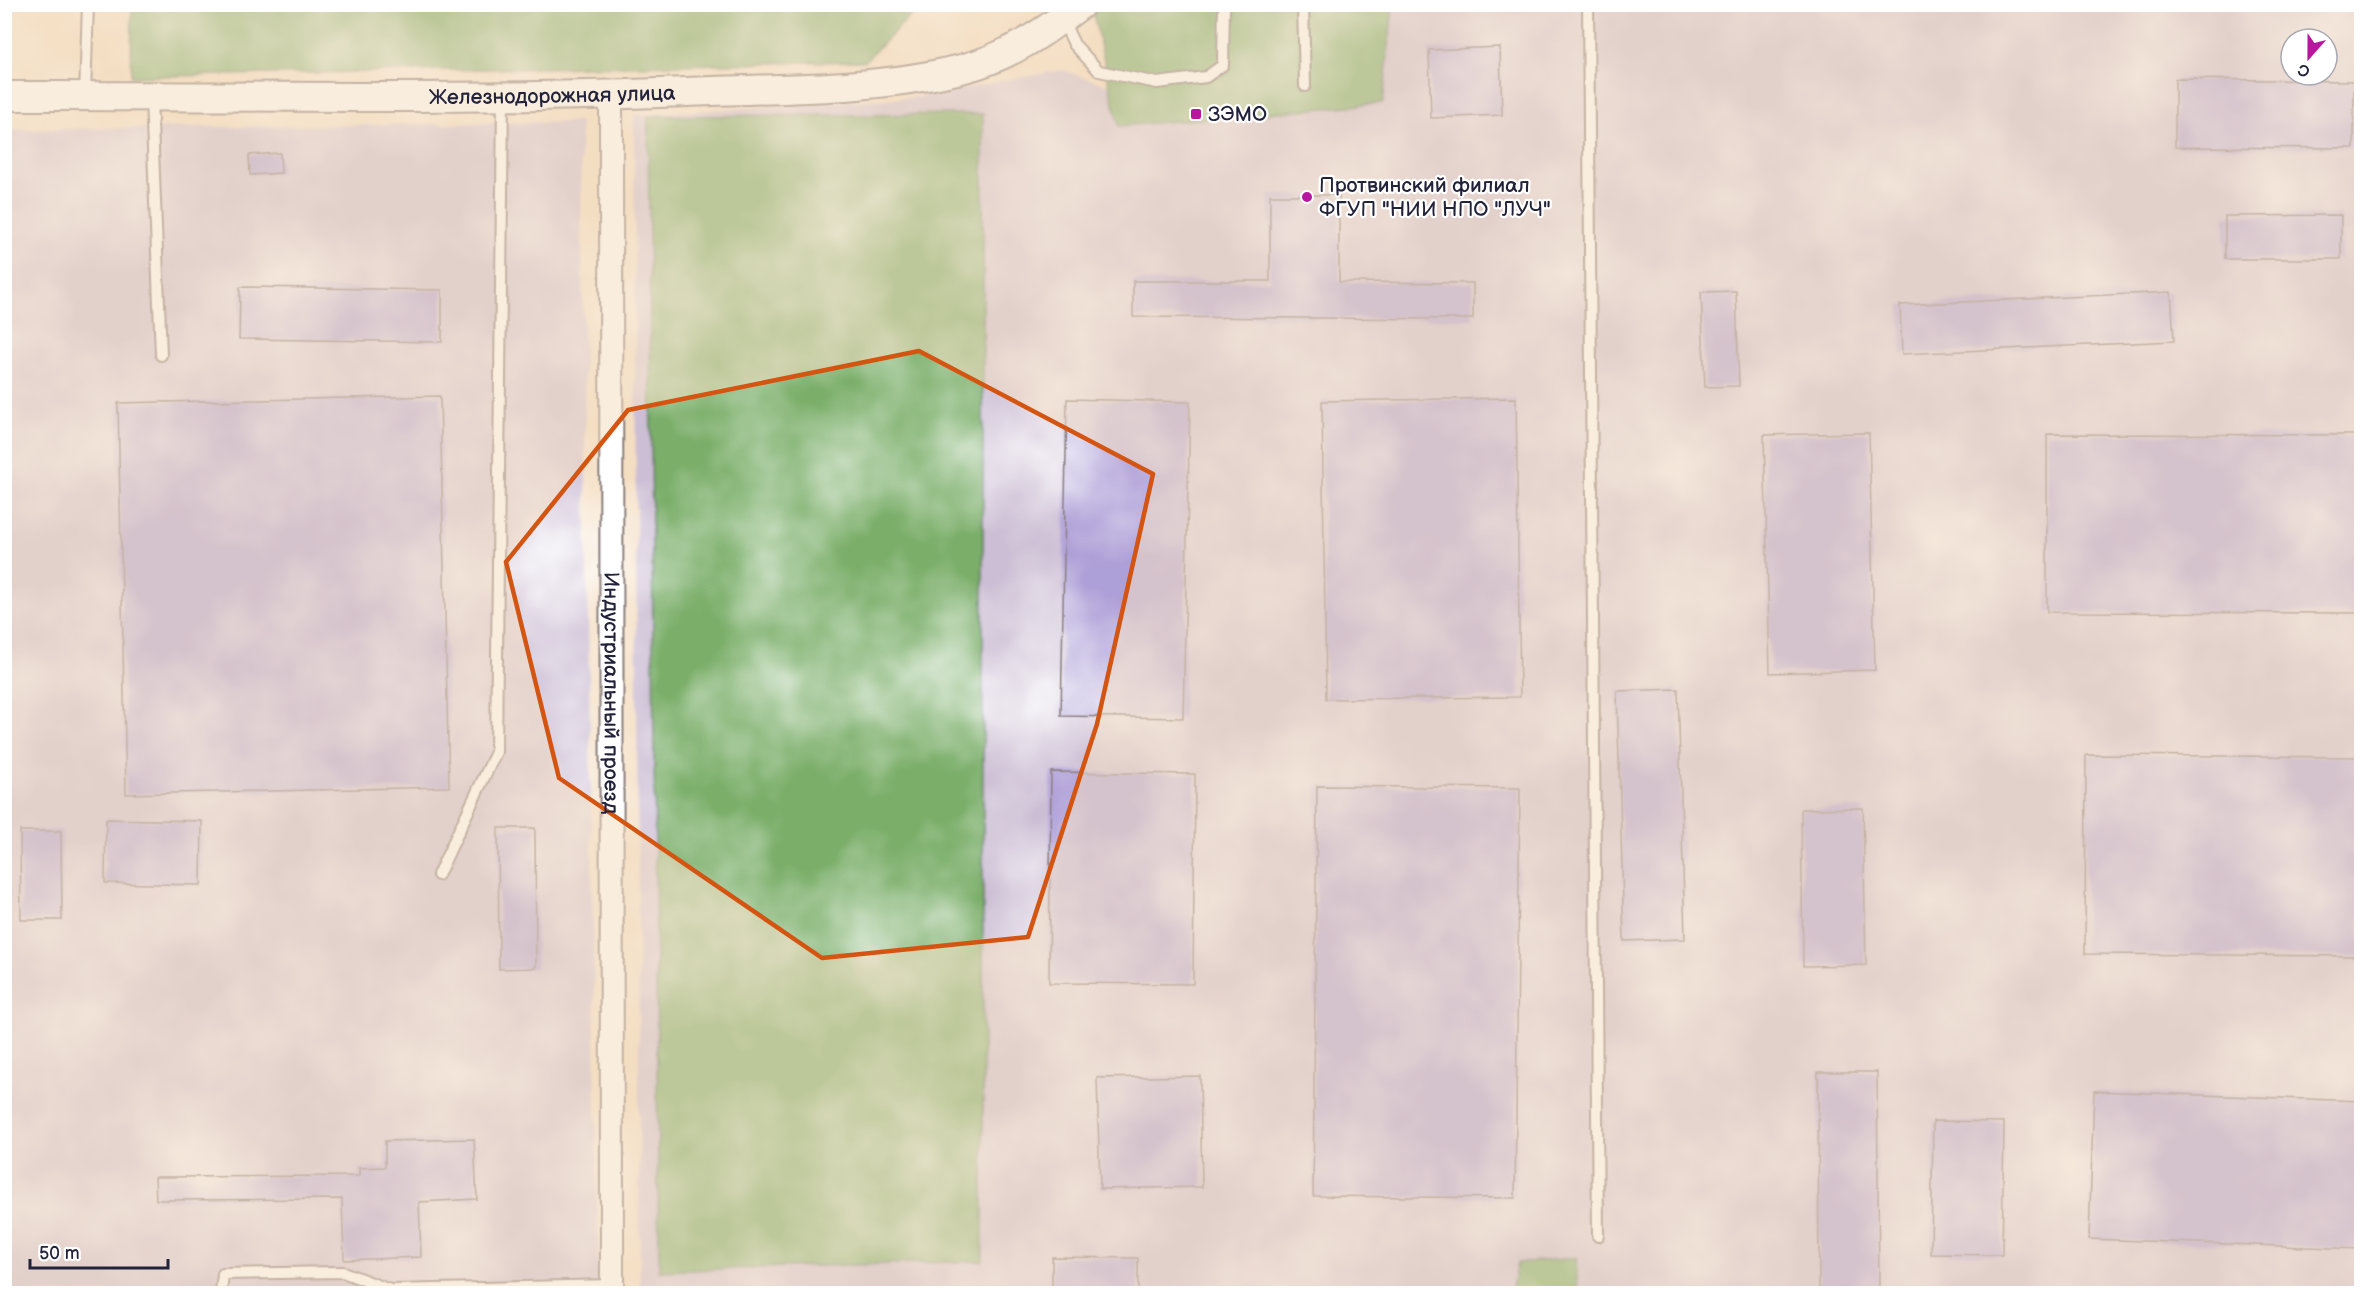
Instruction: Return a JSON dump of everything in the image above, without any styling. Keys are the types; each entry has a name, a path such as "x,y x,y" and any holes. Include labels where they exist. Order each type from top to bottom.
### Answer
{"street":[{"name":"Железнодорожная улица","path":"4,96 611,95 891,83 963,69 1010,52 1041,34 1071,11"},
{"name":"Индустриальный проезд","path":"611,95 612,1289"}],"lane":[{"path":"85,96 88,4"},
{"path":"1071,11 1074,44 1099,71 1157,82 1206,77 1223,65 1224,4"},
{"path":"1303,4 1305,86"},
{"path":"1588,4 1598,1236"},
{"path":"438,875 496,752 503,95"},
{"path":"151,96 161,355"},
{"path":"221,1293 223,1274 343,1272 390,1292 612,1289"}],"highlighted area":[{"path":"919,351 1153,474 1097,724 1028,937 822,958 559,778 506,562 628,410"}],"shaded area":[{"path":"1241,5 2361,5 2361,1293 640,1293 634,115 917,97 1062,70 1120,89"},
{"path":"580,122 599,1293 5,1293 4,130"}],"green space":[{"path":"132,4 921,5 865,61 131,77"},
{"path":"1091,5 1393,5 1383,103 1119,126"},
{"path":"983,114 983,1261 659,1271 648,116"},
{"path":"1576,1258 1578,1293 1511,1293 1517,1263"}],"building":[{"path":"1500,47 1502,115 1431,118 1429,50"},
{"path":"2175,79 2279,80 2279,87 2339,87 2339,81 2354,81 2354,148 2175,147"},
{"path":"280,153 281,173 250,175 249,155"},
{"path":"1270,195 1339,195 1339,282 1473,283 1473,319 1133,317 1133,281 1270,281"},
{"path":"2341,215 2341,259 2225,259 2225,216"},
{"path":"240,287 442,290 442,342 239,339"},
{"path":"1736,291 1739,386 1705,387 1701,292"},
{"path":"2171,292 2174,341 1902,354 1900,305"},
{"path":"440,396 449,787 126,794 118,403"},
{"path":"1516,398 1520,697 1326,699 1322,401"},
{"path":"1067,399 1190,402 1183,718 1061,716"},
{"path":"1869,433 1875,670 1770,673 1764,435"},
{"path":"2047,434 2361,435 2361,613 2047,612"},
{"path":"1678,689 1685,939 1624,941 1617,691"},
{"path":"2086,755 2361,757 2361,956 2085,954"},
{"path":"1051,772 1195,774 1193,984 1049,983"},
{"path":"1317,786 1520,788 1515,1198 1313,1196"},
{"path":"1863,808 1866,965 1803,966 1801,809"},
{"path":"106,819 202,821 201,885 105,883"},
{"path":"498,828 535,828 536,968 499,969"},
{"path":"20,831 61,831 62,920 21,920"},
{"path":"1818,1072 1877,1072 1879,1289 1819,1290"},
{"path":"1200,1076 1202,1187 1100,1189 1097,1078"},
{"path":"2094,1091 2361,1101 2361,1249 2089,1239"},
{"path":"1933,1121 2004,1122 2002,1255 1931,1254"},
{"path":"474,1139 477,1199 419,1202 421,1257 344,1260 342,1199 156,1200 155,1177 359,1176 359,1168 385,1167 385,1141"},
{"path":"1052,1257 1138,1258 1138,1293 1052,1293"}],"place":[{"name":"ЗЭМО","path":"1196,114"},
{"name":"Протвинский филиал ФГУП \"НИИ НПО \"ЛУЧ\"","path":"1307,197"}]}
